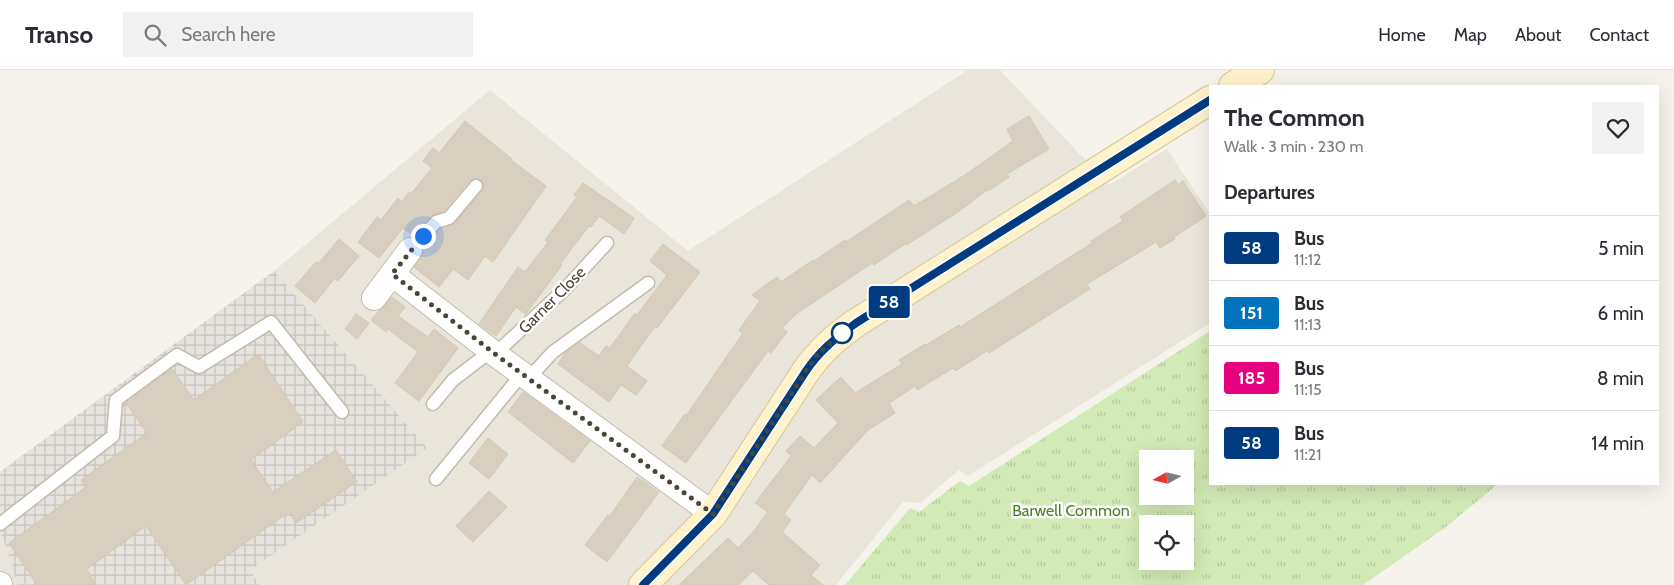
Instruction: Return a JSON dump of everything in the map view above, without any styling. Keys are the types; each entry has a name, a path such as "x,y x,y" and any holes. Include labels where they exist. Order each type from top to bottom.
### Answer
{"street":[{"path":"1235,85 1260,70"},
{"path":"643,585 713,514 806,371 818,354 830,342 856,323 1209,101"},
{"path":"374,298 410,250"},
{"path":"392,274 525,377 713,514"}],"lane":[{"path":"410,250 436,222 449,218 476,186"},
{"name":"Garner Close","path":"433,404 453,380 493,353 566,288 607,243"},
{"path":"436,479 525,377 553,352 648,283"},
{"path":"0,524 113,436 116,400 146,377 177,354 199,367 271,322 342,412"}],"shaded area":[{"path":"968,70 1000,70 1109,185 1167,149 1209,212 1209,324 968,476 959,470 920,503 903,502 836,585 0,585 0,472 274,271 490,90 688,251"},
{"path":"274,271 427,448 250,570 259,585 18,585 0,528 0,472"}],"green space":[{"name":"Barwell Common","path":"1209,332 1209,485 1497,485 1446,527 1363,585 845,585 910,508 919,512 960,481 969,486"}],"building":[{"path":"1029,116 1049,149 1007,174 1009,177 987,190 958,212 874,265 872,263 796,314 782,328 787,332 771,353 768,351 686,463 662,446 685,414 686,416 743,333 739,330 760,301 752,295 777,277 781,282 909,200 914,206 965,175 1013,141 1007,129"},
{"path":"465,121 511,160 546,186 493,262 485,256 468,280 453,269 439,287 414,267 427,246 425,245 440,229 455,223 482,191 484,184 481,180 477,178 470,180 444,211 430,216 413,235 403,228 379,258 358,242 377,217 381,220 398,198 402,202 409,192 411,194 432,168 423,161 433,148 439,153"},
{"path":"1175,180 1178,185 1183,181 1206,216 1160,248 1156,242 1087,284 1090,289 989,353 987,351 955,371 953,368 917,390 915,386 889,403 895,413 868,430 820,483 812,475 784,514 791,520 782,532 820,565 811,575 823,585 769,585 753,571 738,585 679,585 728,538 738,548 753,532 768,512 755,503 791,456 786,451 800,436 814,448 838,423 816,400 841,377 855,393 902,364 899,360 959,325 960,327 1092,243 1091,241 1123,221 1120,217"},
{"path":"583,183 634,218 624,234 599,216 560,264 562,265 526,314 516,307 496,336 479,324 518,267 525,272 548,242 545,240 577,197 574,195"},
{"path":"339,239 359,256 338,281 335,278 315,303 295,286 316,262 318,264"},
{"path":"663,244 700,272 657,328 655,326 627,366 647,381 636,395 621,385 609,402 558,364 565,353 580,343 599,356 606,346 610,348 635,313 637,315 667,275 650,261"},
{"path":"392,297 405,307 398,316 428,337 434,329 458,348 419,401 395,383 418,352 388,329 386,332 371,320"},
{"path":"356,314 369,323 357,339 345,329"},
{"path":"258,354 303,422 251,460 273,492 336,450 357,482 296,523 289,512 186,585 146,526 87,569 96,585 37,585 9,543 86,487 81,480 147,433 126,403 172,369 194,400"},
{"path":"523,392 590,441 573,463 508,412"},
{"path":"488,438 508,454 489,479 469,463"},
{"path":"637,477 659,492 607,562 585,545 608,515 610,516"},
{"path":"489,491 507,507 473,542 456,526"}],"bus line":[{"name":"58","path":"643,585 713,514 739,471 806,371 818,354 830,342 856,323 1209,101"}],"route":[{"path":"423,236 392,274 495,354 713,514 739,471 818,354 842,333"}]}
